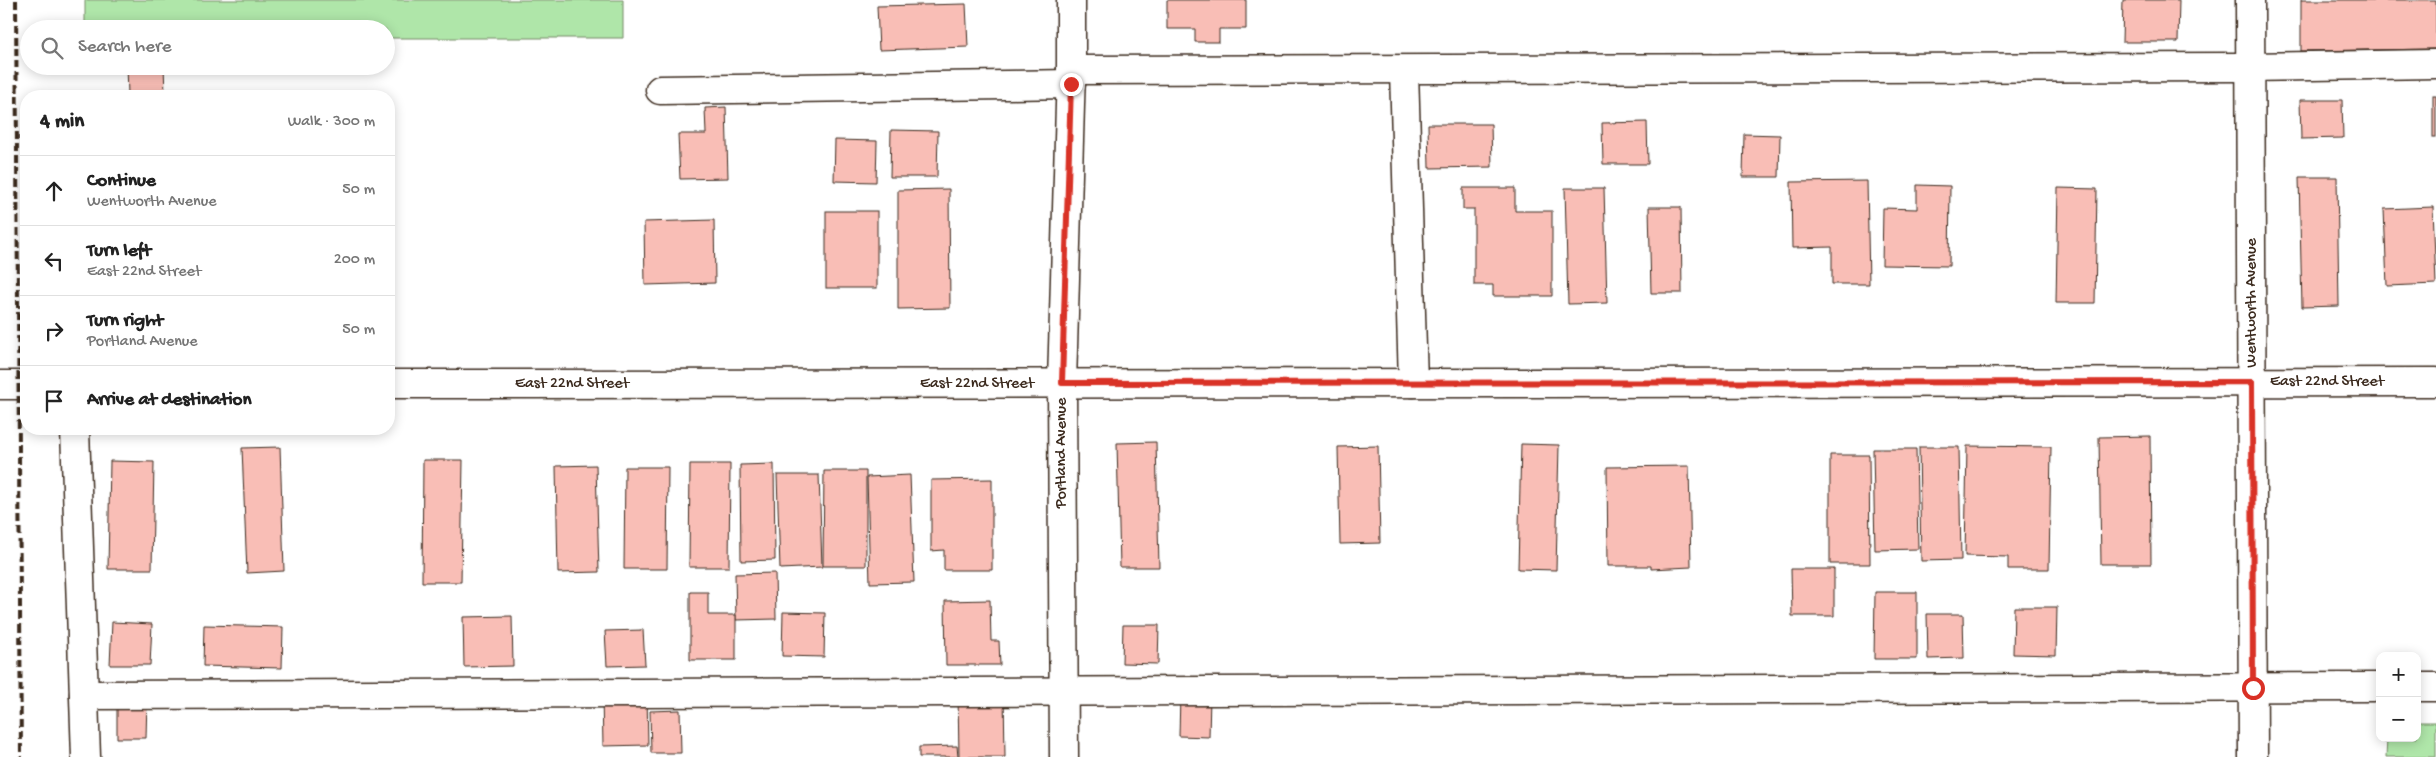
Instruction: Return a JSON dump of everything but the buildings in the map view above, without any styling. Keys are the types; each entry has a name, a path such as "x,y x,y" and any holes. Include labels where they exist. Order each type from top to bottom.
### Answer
{"street":[{"name":"Portland Avenue","path":"1064,757 1062,383 1071,77 1071,0"},
{"name":"Wentworth Avenue","path":"2250,0 2253,757"},
{"path":"660,90 1071,77 1404,70 2250,67 2436,64"},
{"path":"1404,70 1413,383"},
{"name":"East 22nd Street","path":"395,384 2436,382"},
{"path":"0,385 20,385"},
{"path":"75,435 86,757"},
{"path":"84,695 2376,687"},
{"path":"2421,687 2436,687"}],"green space":[{"path":"85,0 623,0 623,38 395,38 395,20 85,20"},
{"path":"2421,722 2436,722 2436,757 2386,757 2387,742 2421,742"}],"railway":[{"path":"16,0 21,757"}],"route":[{"path":"1071,84 1062,383 2252,382 2253,688"}]}
